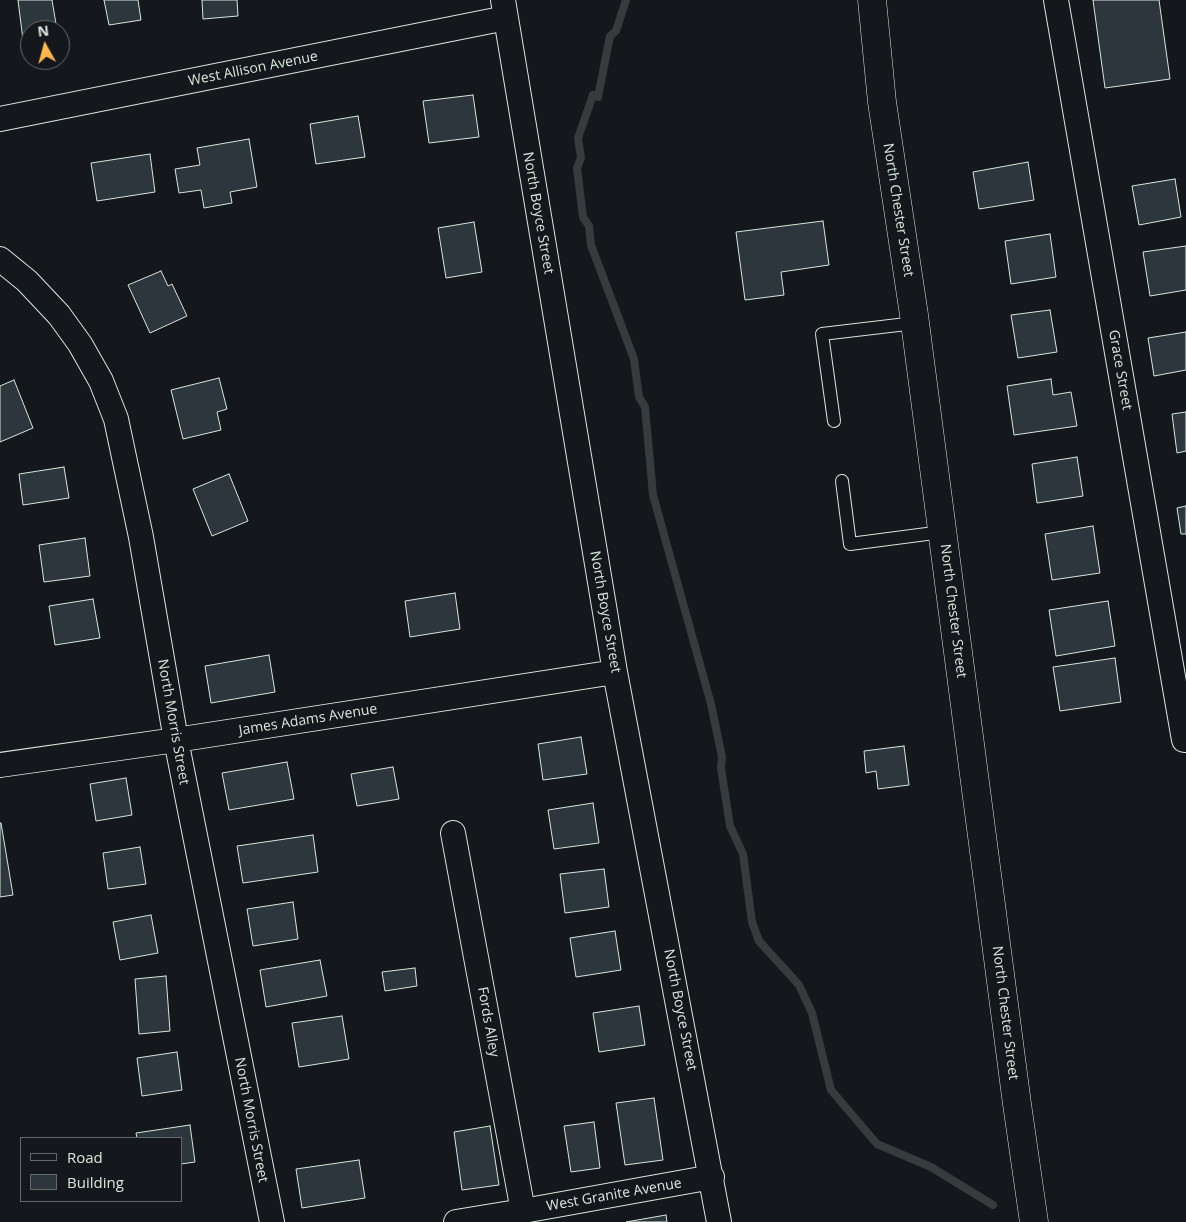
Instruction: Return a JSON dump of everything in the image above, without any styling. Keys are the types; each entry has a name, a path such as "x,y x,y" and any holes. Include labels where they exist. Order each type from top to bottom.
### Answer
{"main road":[{"name":"North Chester Street","path":"872,0 882,102 915,323 1034,1222"}],"street":[{"name":"Grace Street","path":"1056,0 1185,740"},
{"name":"West Allison Avenue","path":"0,119 504,9"},
{"name":"North Boyce Street","path":"504,9 615,672 720,1222"},
{"name":"North Morris Street","path":"0,259 27,281 64,322 80,344 101,381 116,419 141,537 176,740 272,1222"},
{"name":"James Adams Avenue","path":"0,765 176,740 615,672"},
{"name":"Fords Alley","path":"453,833 523,1211"},
{"name":"West Granite Avenue","path":"456,1222 712,1177"}],"lane":[{"path":"834,421 822,334 915,323"},
{"path":"842,481 850,544 942,532"}],"building":[{"path":"18,0 52,0 55,20 20,20"},
{"path":"104,0 138,0 141,20 109,25"},
{"path":"202,0 237,0 238,16 203,19"},
{"path":"1093,0 1159,0 1170,79 1105,88"},
{"path":"473,95 479,137 429,143 423,101"},
{"path":"358,116 365,157 316,164 310,124"},
{"path":"249,139 257,187 230,192 232,203 204,208 201,190 179,193 175,169 200,165 197,148"},
{"path":"150,154 155,192 97,201 91,163"},
{"path":"1028,162 1034,200 979,209 973,172"},
{"path":"1175,179 1181,217 1139,225 1132,186"},
{"path":"823,221 829,265 781,272 784,295 745,300 736,232"},
{"path":"474,222 482,272 446,278 438,228"},
{"path":"1050,234 1056,277 1011,284 1005,241"},
{"path":"1186,246 1186,290 1150,296 1143,252"},
{"path":"161,271 168,286 172,284 187,316 150,333 128,285"},
{"path":"1050,310 1057,352 1018,358 1011,315"},
{"path":"1186,332 1186,370 1154,376 1148,338"},
{"path":"219,378 227,409 217,412 221,430 183,439 171,390"},
{"path":"1051,379 1053,395 1071,392 1077,426 1014,435 1007,386"},
{"path":"14,380 33,428 0,442 0,386"},
{"path":"1186,412 1186,451 1177,453 1172,414"},
{"path":"1077,457 1083,496 1037,503 1032,464"},
{"path":"64,467 69,498 23,505 19,474"},
{"path":"229,474 248,521 212,536 193,489"},
{"path":"1186,506 1186,534 1181,534 1177,508"},
{"path":"1093,526 1100,573 1052,580 1045,534"},
{"path":"85,538 90,576 44,582 39,545"},
{"path":"455,593 460,629 410,637 405,601"},
{"path":"93,599 100,638 55,645 49,606"},
{"path":"1108,601 1115,646 1056,656 1049,610"},
{"path":"269,655 275,692 211,703 205,666"},
{"path":"1115,658 1121,702 1060,711 1053,667"},
{"path":"581,737 587,774 543,780 538,744"},
{"path":"904,746 909,785 878,789 876,771 866,773 864,751"},
{"path":"287,762 294,799 229,810 222,773"},
{"path":"393,767 399,799 357,806 351,774"},
{"path":"126,778 132,815 96,821 90,784"},
{"path":"593,803 599,843 554,849 548,810"},
{"path":"0,823 13,895 0,897"},
{"path":"313,835 318,872 243,883 237,846"},
{"path":"140,847 146,884 108,889 103,853"},
{"path":"604,869 609,907 565,913 560,874"},
{"path":"293,902 298,939 253,946 247,909"},
{"path":"151,915 158,953 120,960 113,922"},
{"path":"615,931 621,970 576,977 570,938"},
{"path":"320,960 327,996 266,1007 260,970"},
{"path":"415,968 417,986 385,991 382,972"},
{"path":"166,976 170,1031 139,1034 135,979"},
{"path":"639,1006 645,1045 599,1052 593,1013"},
{"path":"342,1016 349,1059 299,1067 292,1023"},
{"path":"177,1052 182,1090 142,1096 137,1058"},
{"path":"654,1098 663,1160 625,1165 616,1103"},
{"path":"594,1122 600,1168 571,1172 564,1126"},
{"path":"190,1125 195,1162 182,1164 182,1137 137,1137 136,1133"},
{"path":"490,1126 499,1185 462,1190 454,1132"},
{"path":"359,1160 365,1198 302,1208 296,1169"},
{"path":"666,1215 667,1222 626,1222"}],"waterway":[{"path":"626,0 616,31 610,36 598,97 593,95 578,138 581,158 577,168 583,217 589,226 591,245 634,359 639,397 645,407 653,495 711,704 722,757 721,768 730,826 743,854 752,922 759,941 799,985 812,1013 831,1090 877,1144 931,1167 993,1205"}]}
